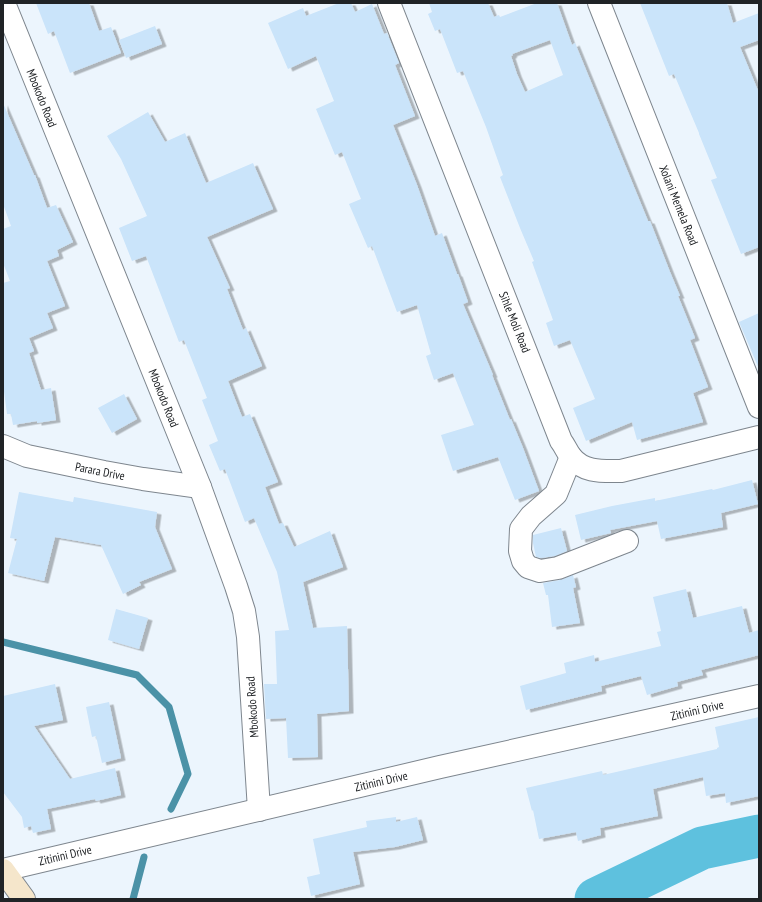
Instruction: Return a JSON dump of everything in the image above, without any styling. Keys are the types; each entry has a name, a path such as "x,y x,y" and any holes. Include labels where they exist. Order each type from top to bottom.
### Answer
{"street":[{"name":"Mbokodo Road","path":"4,3 200,487 244,611 248,637 259,810"},
{"name":"Sihle Moli Road","path":"389,3 562,441 571,457 582,466 598,471 621,470 759,437"},
{"name":"Xolani Memela Road","path":"599,3 759,407"},
{"name":"Parara Drive","path":"3,446 27,456 143,479 200,487"},
{"path":"571,457 556,494 532,516 522,530 520,551 523,561 528,566 540,571 558,568 627,540"},
{"name":"Zitinini Drive","path":"3,870 440,767 759,696"},
{"path":"3,870 24,899"}],"building":[{"path":"36,3 89,3 99,31 111,27 121,53 70,73 54,31 48,34"},
{"path":"339,3 351,3 355,12 372,4 384,34 387,33 399,63 395,65 415,116 393,125 417,185 435,236 442,233 468,302 463,304 510,420 511,419 523,448 539,491 515,500 498,457 453,471 441,435 474,425 453,373 434,380 426,356 431,354 417,305 397,312 372,246 368,248 349,204 361,199 342,152 335,155 316,109 334,101 316,56 288,69 268,23 303,8 306,16"},
{"path":"429,3 488,3 494,17 499,15 500,17 537,3 557,3 572,45 575,43 648,221 650,221 695,338 690,340 708,387 693,393 703,422 637,440 632,422 586,441 573,408 595,399 570,340 554,346 546,323 553,320 532,262 534,261 500,177 503,175 486,127 463,71 457,73 440,29 435,31 428,14 432,12","holes":["550,40 563,75 525,92 511,56 513,55 512,54"]},
{"path":"640,3 727,3 733,23 759,13 759,40 740,47 759,93 759,247 741,254 711,180 717,178 699,133 674,74 669,76"},
{"path":"155,26 162,44 126,58 119,40"},
{"path":"3,103 35,175 47,208 56,205 73,242 57,250 59,256 47,261 65,306 47,313 53,328 29,338 34,351 29,353 41,390 51,388 56,420 37,423 37,421 13,425 11,414 7,414 3,384 3,283 10,281 3,263 3,229 11,226 3,204"},
{"path":"148,112 165,142 185,133 206,183 253,163 273,209 207,237 230,288 227,289 243,330 246,328 262,366 228,381 242,417 250,414 278,482 265,487 279,524 283,523 294,547 330,531 343,567 303,582 313,628 347,626 349,711 317,714 318,757 288,758 286,718 266,719 264,684 277,684 275,631 289,630 277,572 254,518 245,522 225,469 220,471 209,445 218,441 202,400 207,398 184,340 179,342 146,256 132,261 119,228 147,216 121,159 107,136"},
{"path":"759,313 759,369 739,322"},
{"path":"124,394 137,419 112,433 98,408"},
{"path":"752,480 758,504 721,513 723,527 661,539 657,521 610,530 611,533 581,540 575,515 655,498 655,501 713,490"},
{"path":"19,492 73,502 74,497 157,512 155,527 172,569 139,582 141,585 123,594 101,545 55,537 44,581 8,573 17,539 10,538"},
{"path":"561,528 567,551 555,556 541,558 536,557 533,535"},
{"path":"573,575 576,587 573,588 580,623 552,627 548,595 546,595 543,583 560,580"},
{"path":"686,589 693,618 742,606 749,633 759,630 759,655 701,670 703,675 677,682 678,686 647,695 641,676 601,686 602,691 526,710 520,686 566,673 564,663 594,655 595,662 661,646 657,632 661,631 653,597"},
{"path":"116,609 148,618 139,649 108,640"},
{"path":"55,684 63,720 34,726 70,779 115,768 121,795 96,801 95,799 47,809 51,829 33,833 31,826 24,828 22,817 3,792 3,696"},
{"path":"109,702 121,758 102,763 96,736 92,737 86,707"},
{"path":"759,717 759,796 726,803 725,793 706,796 703,777 653,789 658,816 600,828 601,835 578,841 576,832 539,839 533,810 532,811 526,788 602,771 603,775 717,749 719,747 715,727"},
{"path":"396,817 396,822 417,817 423,840 395,847 353,852 360,884 311,896 307,877 320,874 313,839 367,827 366,821"}],"waterway":[{"path":"3,642 137,675 169,707 188,774 171,809"},
{"path":"596,899 702,848 759,836"},
{"path":"133,899 144,857"}]}
